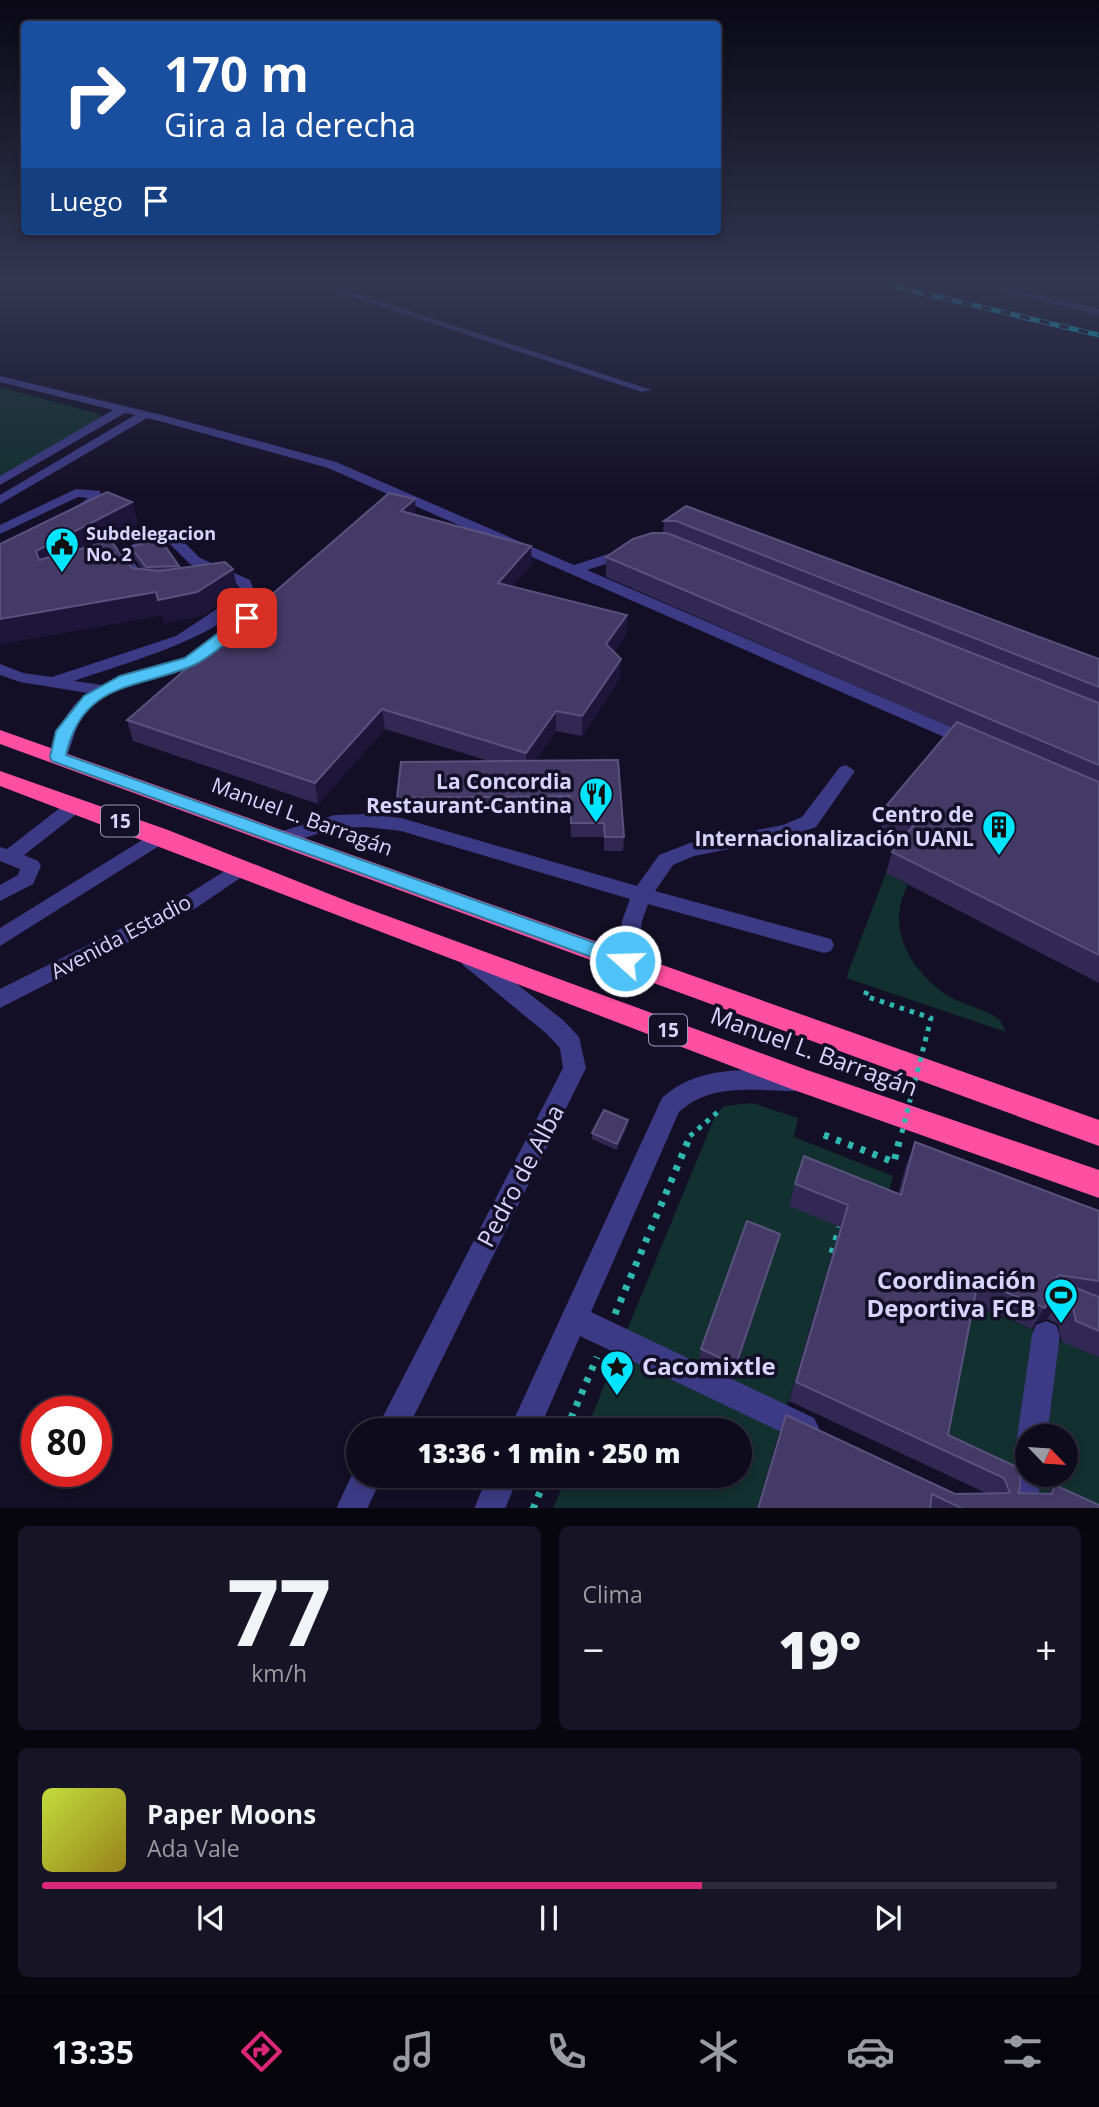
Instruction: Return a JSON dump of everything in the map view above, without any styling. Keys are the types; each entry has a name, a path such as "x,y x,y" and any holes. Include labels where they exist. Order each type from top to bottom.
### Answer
{"highway":[{"name":"Manuel L. Barragán","path":"0,737 1099,1132"},
{"name":"Manuel L. Barragán","path":"0,778 160,836 239,869 804,1081 1099,1184"}],"street":[{"path":"536,354 646,390"},
{"path":"0,379 123,408 332,465 402,493 572,570 988,749"},
{"path":"0,481 123,408"},
{"path":"0,500 145,414"},
{"path":"0,530 76,493 95,494 90,503 58,521"},
{"path":"54,682 181,639 242,601 248,593 245,583 195,561 174,540 164,537 151,539 121,554 144,585"},
{"path":"572,570 649,546"},
{"path":"205,581 231,577"},
{"path":"58,757 64,731 71,719 103,690 125,680 190,661 250,615"},
{"path":"0,669 20,677 103,690"},
{"path":"625,961 632,921 642,895 666,860 690,850 786,831 808,822 846,771"},
{"path":"5,855 76,805"},
{"path":"284,838 316,823 342,820 387,821 421,828 642,895 824,945"},
{"path":"0,938 160,836"},
{"path":"0,894 30,873 31,866 5,855"},
{"name":"Avenida Estadio","path":"0,999 189,903 239,869"},
{"name":"Pedro de Alba","path":"397,1418 575,1068 571,1044 555,1027 464,954"},
{"path":"529,1418 665,1115 676,1098 693,1087 704,1084 804,1081"},
{"path":"573,1318 828,1439"},
{"path":"1034,1424 1046,1335"},
{"path":"351,1508 361,1488"},
{"path":"489,1508 498,1488"},
{"path":"1022,1508 1025,1488"}],"path":[{"path":"824,1135 894,1162 932,1018 865,996 867,991"},
{"path":"571,1418 692,1131 720,1110"},
{"path":"829,1266 840,1227"},
{"path":"533,1508 541,1488"}],"green space":[{"path":"0,387 99,414 101,417 0,477"},
{"path":"886,873 908,885 901,902 899,918 901,935 916,966 941,991 1000,1020 1006,1032 846,978"},
{"path":"752,1103 798,1118 794,1137 893,1176 883,1213 840,1227 757,1508 553,1508 562,1488 752,1488 752,1418 591,1418 715,1116 724,1106","holes":["744,1233 776,1246 728,1392 693,1375"]},
{"path":"964,1301 1099,1357 1099,1508 1058,1508 935,1452"}],"building":[{"path":"107,492 132,502 36,551 39,560 111,541 132,568 159,571 225,562 233,569 197,592 158,600 156,592 0,619 0,544"},
{"path":"389,493 415,499 401,511 531,546 498,583 627,615 606,644 621,659 582,716 556,711 526,753 382,709 315,783 127,720"},
{"path":"686,506 1099,659 1099,687 676,521 664,521"},
{"path":"652,533 667,533 1099,703 1099,765 606,557 633,539"},
{"path":"160,539 179,566 146,567 131,547"},
{"name":"Centro de Internacionalización UANL","path":"957,722 1099,782 1099,955 892,852 918,820 887,805"},
{"path":"618,760 624,837 605,837 604,823 571,823 570,796 397,798 401,762"},
{"path":"604,1110 628,1120 617,1144 592,1133"},
{"path":"915,1142 1099,1211 1099,1281 1058,1275 1056,1280 1099,1297 1099,1331 1076,1321 1072,1303 1060,1298 1048,1302 1045,1308 978,1281 948,1435 1015,1466 1015,1488 1019,1488 1019,1493 1052,1494 1054,1488 1062,1488 1099,1505 1099,1508 961,1508 932,1494 930,1508 758,1508 786,1415 955,1494 1010,1493 1004,1478 796,1382 848,1205 795,1184 804,1156 901,1195"},
{"path":"747,1221 780,1234 736,1365 701,1349"}],"place":[{"name":"Subdelegacion No. 2","path":"62,574"},
{"name":"La Concordia Restaurant-Cantina","path":"596,824"},
{"name":"Centro de Internacionalización UANL","path":"999,857"},
{"name":"Coordinación Deportiva FCB","path":"1061,1325"},
{"name":"Cacomixtle","path":"617,1397"}],"route":[{"path":"247,618 190,661 125,680 90,699 79,709 64,731 58,757 625,961"}]}
